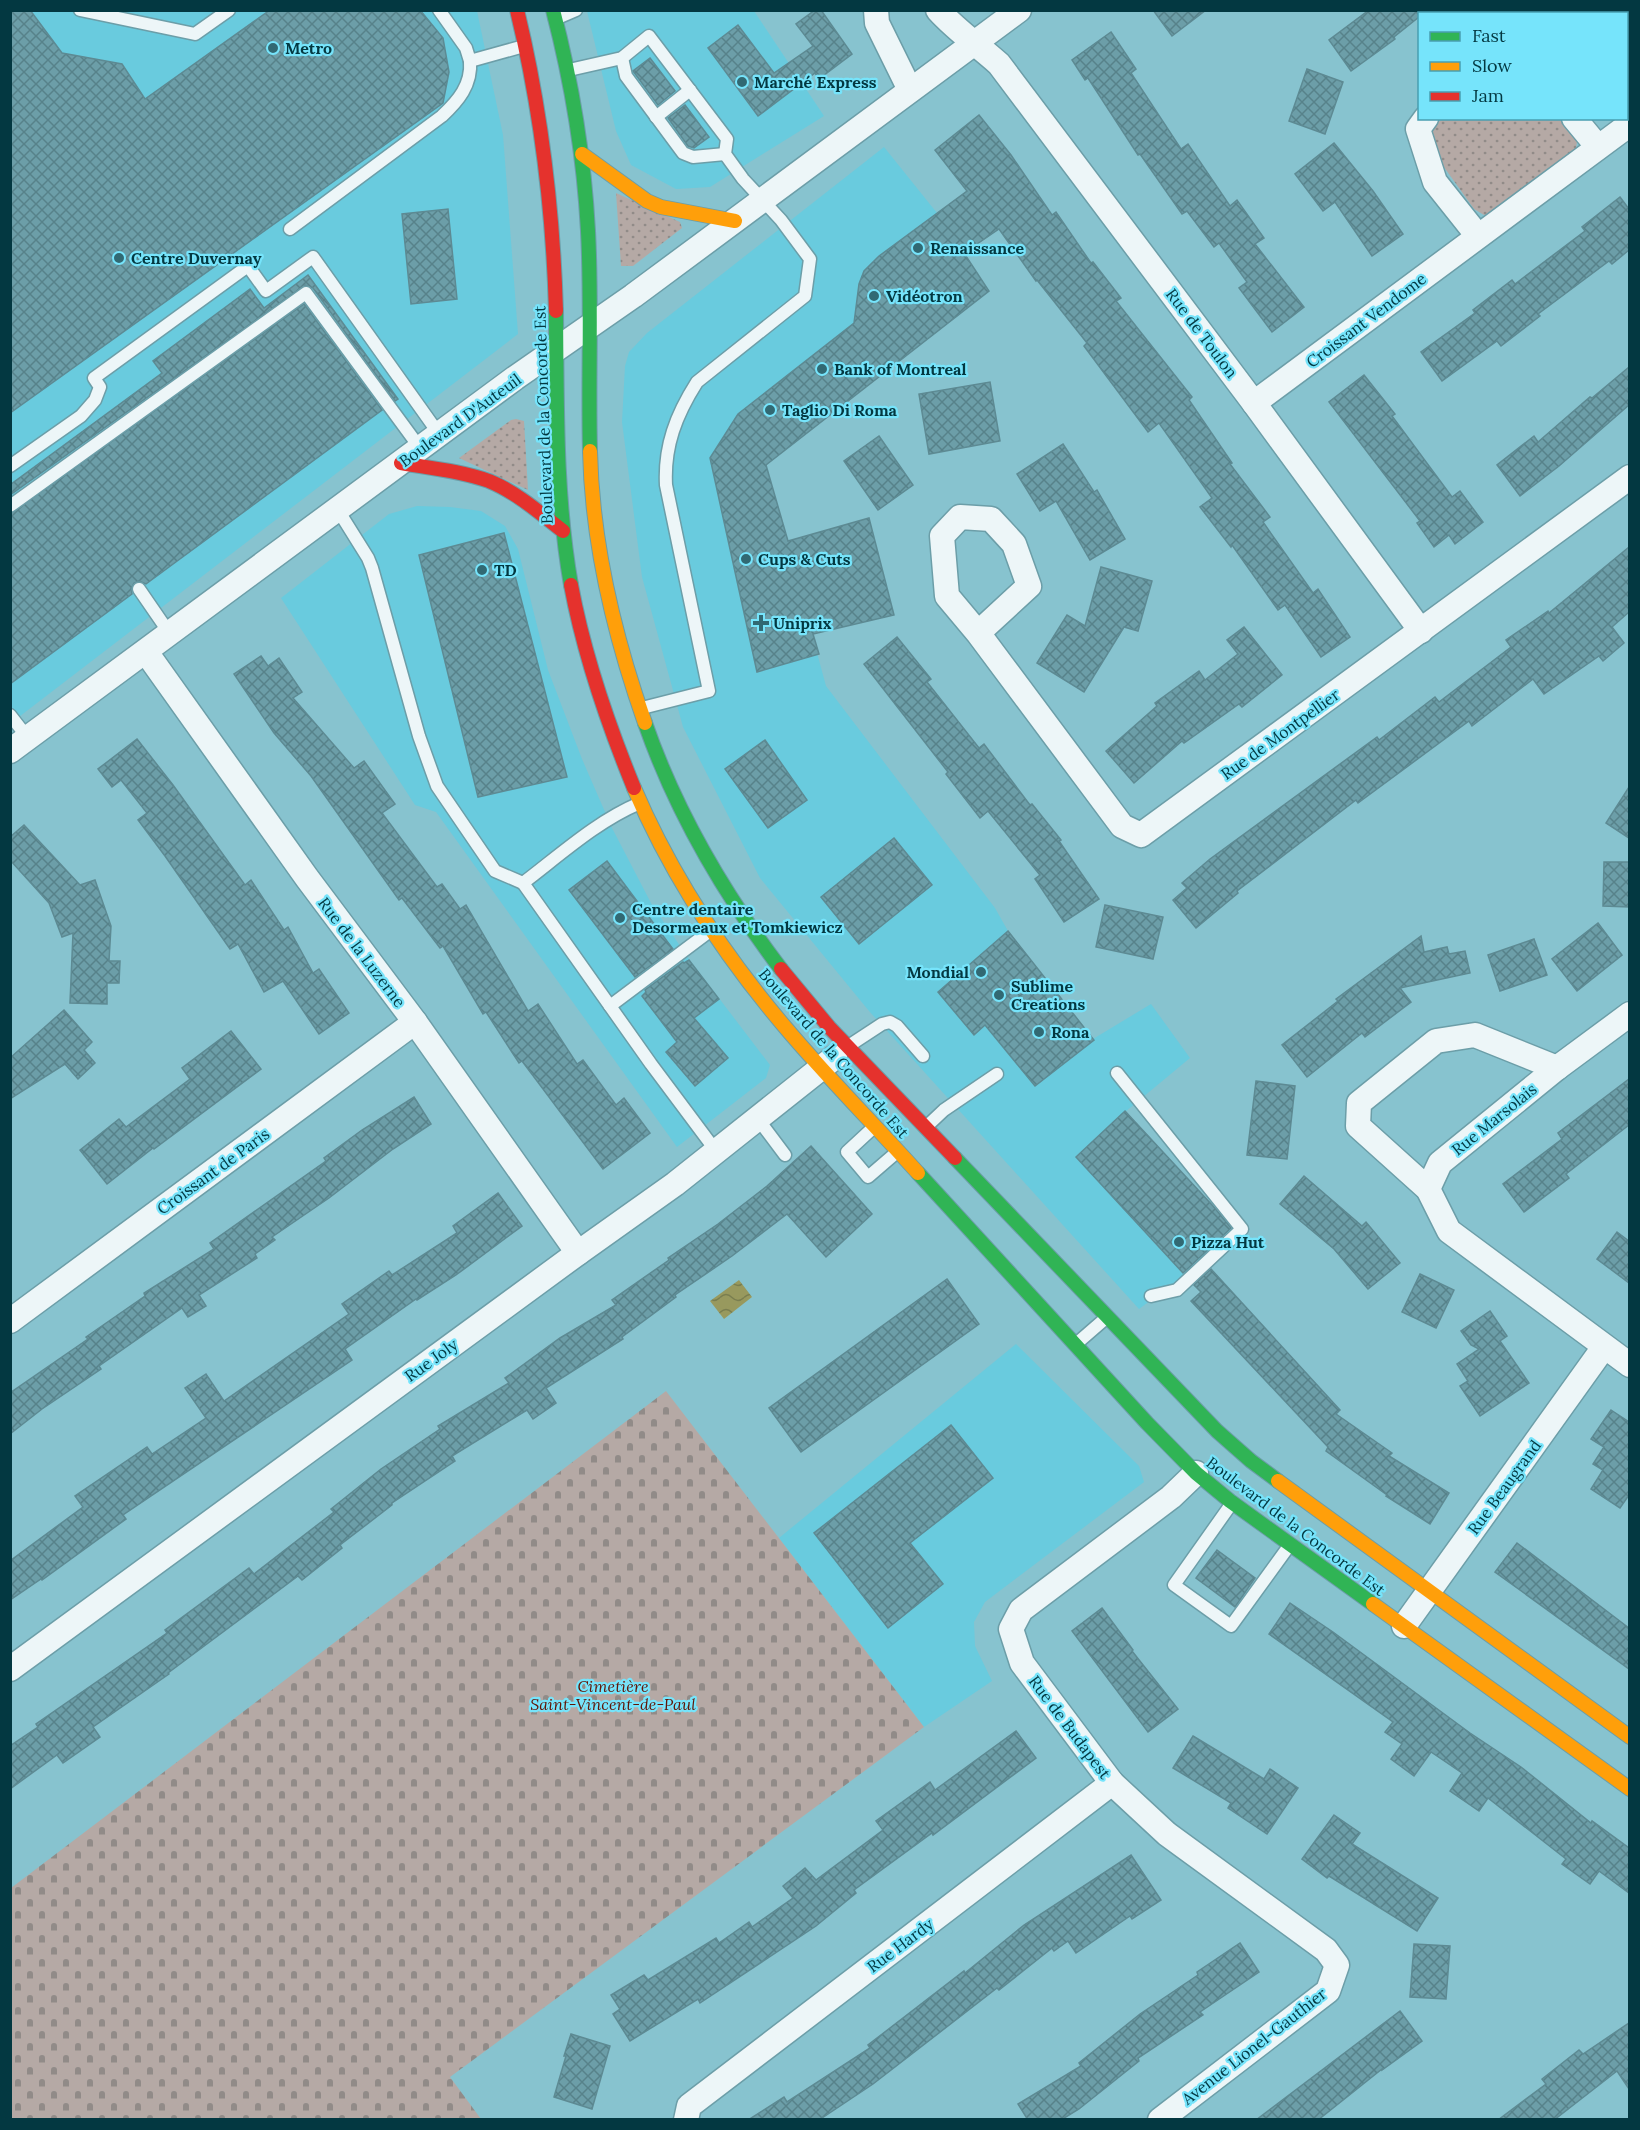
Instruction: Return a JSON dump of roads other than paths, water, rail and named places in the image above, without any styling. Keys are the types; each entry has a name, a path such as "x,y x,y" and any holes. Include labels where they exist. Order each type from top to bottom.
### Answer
{"street":[{"name":"Boulevard de la Concorde Est","path":"517,10 541,120 550,189 557,435 563,531 573,592 591,666 619,750 641,802 681,880 712,930 769,1007 822,1067 1075,1345 1196,1473 1290,1544 1629,1789"},
{"path":"876,10 877,23 910,90"},
{"path":"938,10 950,23 975,42"},
{"name":"Boulevard D'Auteuil","path":"19,745 515,378 590,327 1019,10"},
{"path":"554,15 568,70 582,154 647,201 676,210 735,220"},
{"name":"Rue de Toulon","path":"975,42 999,64 1254,403 1421,632"},
{"path":"1425,120 1418,129 1435,182 1478,236"},
{"path":"1576,120 1598,147"},
{"name":"Croissant Vendome","path":"1254,403 1629,124"},
{"name":"Boulevard de la Concorde Est","path":"582,154 589,253 589,426 595,525 608,600 638,710 658,763 718,879 758,940 784,976 846,1047 1232,1446 1629,1737"},
{"path":"420,448 470,475 491,482 524,501 563,531"},
{"name":"Rue de Montpellier","path":"978,633 1029,586 1014,544 991,519 960,517 942,536 947,596 978,633 1122,826 1140,835 1421,632 1629,477"},
{"name":"Rue de la Luzerne","path":"146,652 300,868 415,1022 578,1253"},
{"name":"Rue Marsolais","path":"1557,1068 1474,1035 1436,1041 1359,1103 1358,1126 1428,1189 1440,1163 1557,1068 1629,1014"},
{"name":"Croissant de Paris","path":"10,1321 415,1022"},
{"name":"Rue Joly","path":"10,1669 675,1184 846,1047"},
{"path":"1428,1189 1449,1231 1629,1365"},
{"name":"Rue Beaugrand","path":"1404,1626 1604,1347"},
{"name":"Rue de Budapest","path":"1196,1473 1171,1497 1022,1610 1011,1629 1022,1663 1112,1783 1167,1834 1326,1950 1337,1965"},
{"name":"Rue Hardy","path":"688,2113 1112,1783"},
{"name":"Avenue Lionel-Gauthier","path":"1160,2120 1328,1991 1337,1965"}],"lane":[{"path":"80,10 195,34 229,10"},
{"path":"290,229 442,116 456,103 467,82 470,61 466,48 439,10"},
{"path":"554,15 576,10"},
{"path":"568,70 622,58 649,36 727,139 725,154 762,201 781,220 810,259 805,296 697,382 674,425 665,471 668,504 709,691 638,710"},
{"path":"470,61 526,45"},
{"path":"622,58 626,76 687,156 725,154"},
{"path":"656,117 690,90"},
{"path":"10,466 89,408 99,394 100,387 94,378 248,266 266,291 313,257 420,448"},
{"path":"10,506 306,293 420,448"},
{"path":"338,510 372,568 419,736 437,786 495,871 523,883 716,1151"},
{"path":"139,589 170,634"},
{"path":"10,715 19,745"},
{"path":"523,883 602,824 641,802"},
{"path":"610,1006 712,930"},
{"path":"846,1047 882,1024 890,1022 897,1026 923,1056"},
{"path":"1117,1073 1242,1229 1177,1290 1150,1296"},
{"path":"925,1128 944,1110 997,1074"},
{"path":"758,1119 785,1155"},
{"path":"875,1126 847,1152 868,1177 898,1151"},
{"path":"1075,1345 1107,1316"},
{"path":"1233,1502 1174,1585 1231,1626 1290,1544"}],"water":[{"path":"739,1280 752,1297 724,1319 710,1301"}],"place":[{"name":"Metro","path":"273,48"},
{"name":"Marché Express","path":"742,82"},
{"name":"Renaissance","path":"918,248"},
{"name":"Centre Duvernay","path":"119,258"},
{"name":"Vidéotron","path":"874,296"},
{"name":"Bank of Montreal","path":"822,369"},
{"name":"Taglio Di Roma","path":"770,410"},
{"name":"Cups & Cuts","path":"746,559"},
{"name":"TD","path":"482,570"},
{"name":"Uniprix","path":"761,623"},
{"name":"Centre dentaire Desormeaux et Tomkiewicz","path":"620,918"},
{"name":"Mondial","path":"981,972"},
{"name":"Sublime Creations","path":"999,995"},
{"name":"Rona","path":"1039,1032"},
{"name":"Pizza Hut","path":"1179,1242"}],"park label":[{"name":"Cimetière Saint-Vincent-de-Paul","path":"613,1695"}]}
